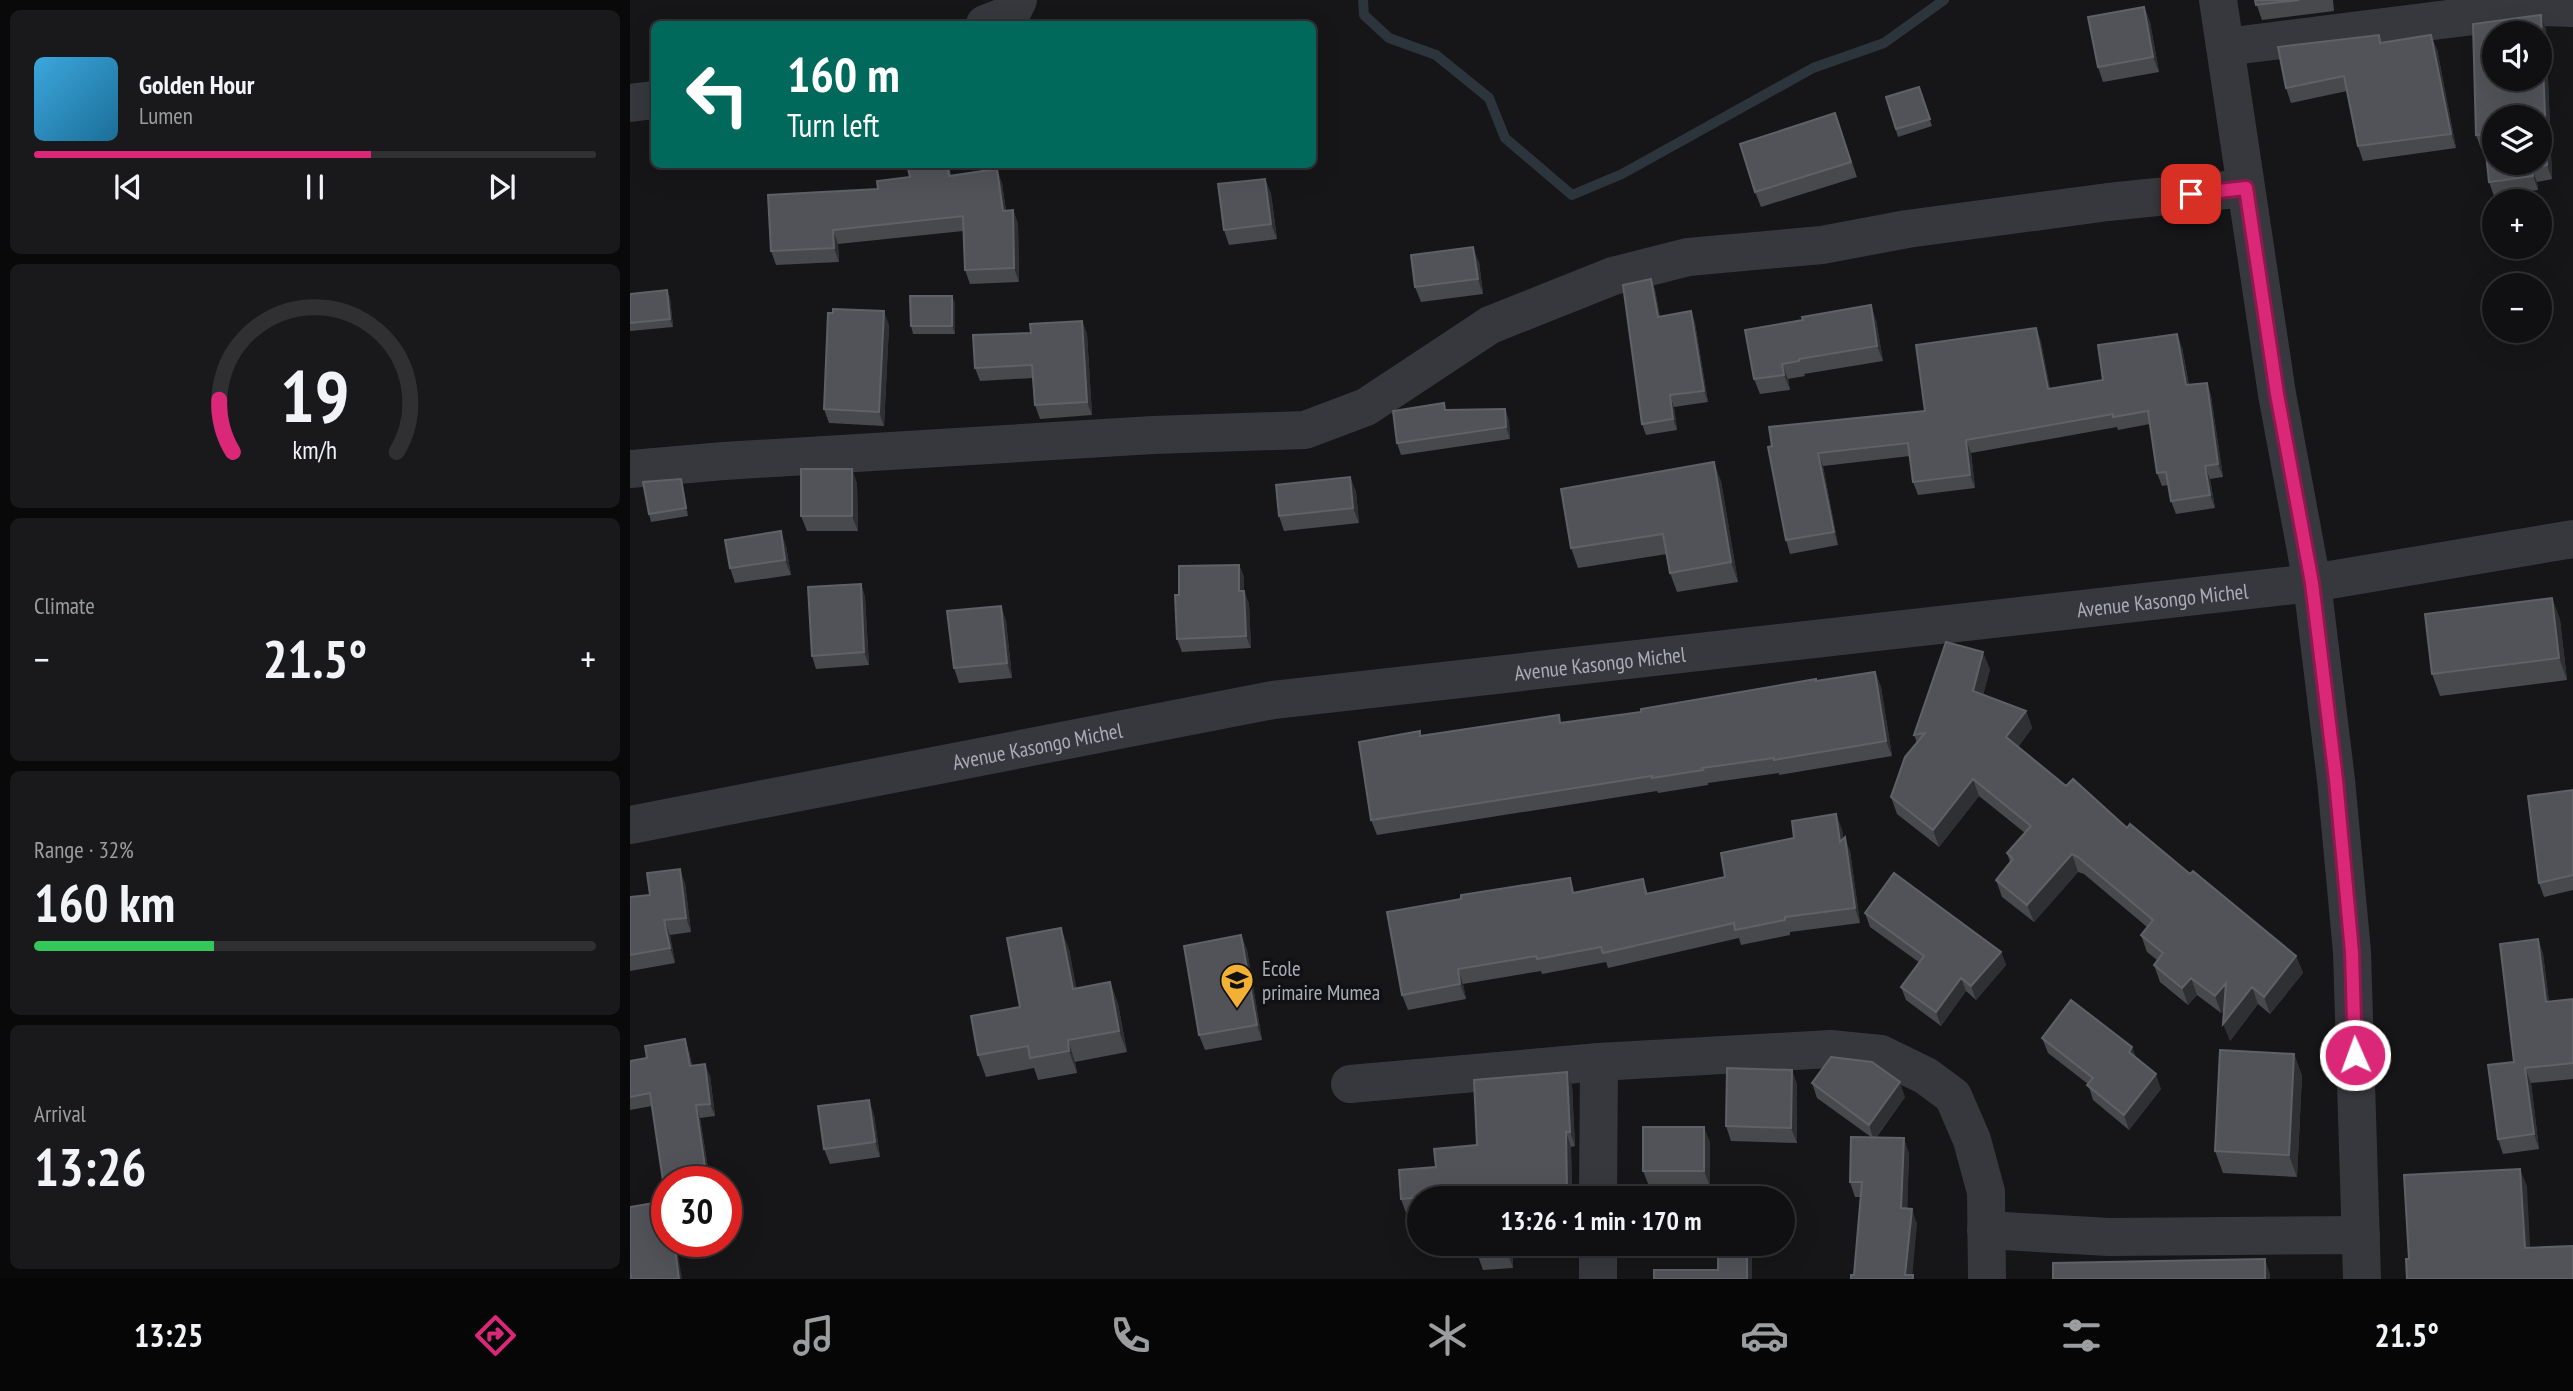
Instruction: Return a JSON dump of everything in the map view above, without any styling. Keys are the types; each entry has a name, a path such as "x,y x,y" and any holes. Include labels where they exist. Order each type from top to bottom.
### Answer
{"street":[{"path":"993,21 1011,14 1017,0"},
{"path":"2217,0 2277,394 2312,583 2336,780 2352,952 2362,1279"},
{"path":"2225,47 2544,7 2573,8"},
{"path":"630,103 651,100"},
{"path":"630,469 1153,435 1305,430 1366,407 1490,325 1613,276 1688,257 1822,245 1907,229 2108,202 2246,188"},
{"name":"Avenue Kasongo Michel","path":"630,825 1273,700 2312,583 2573,539"},
{"path":"1350,1084 1599,1062 1830,1049 1881,1054 1926,1076 1953,1097 1972,1140 1986,1192 1987,1279"},
{"path":"1598,1186 1599,1062"},
{"path":"1986,1230 2109,1237 2361,1235"},
{"path":"1598,1256 1598,1279"}],"building":[{"path":"2255,0 2299,0 2256,5"},
{"path":"2144,7 2153,57 2098,67 2088,17"},
{"path":"2541,15 2541,21 2496,21"},
{"path":"2482,23 2482,91 2544,91 2545,105 2482,105 2482,134 2476,135 2473,24"},
{"path":"2379,35 2380,43 2431,35 2451,134 2358,146 2344,76 2286,88 2278,47"},
{"path":"1919,87 1930,119 1896,129 1886,97"},
{"path":"1835,113 1851,162 1755,192 1740,144"},
{"path":"908,168 948,168 949,176 997,169 1003,211 1013,210 1014,268 965,270 963,216 833,230 834,248 771,251 768,195 878,189 877,181 910,177"},
{"path":"2488,175 2533,175 2533,176 2489,182"},
{"path":"1265,179 1271,224 1224,230 1218,184"},
{"path":"1473,247 1478,279 1415,287 1411,255"},
{"path":"1651,279 1658,317 1691,311 1704,391 1670,395 1673,419 1642,424 1623,285"},
{"path":"667,290 670,319 630,323 630,294"},
{"path":"910,296 952,296 952,326 911,326"},
{"path":"1871,305 1877,346 1799,359 1782,364 1784,375 1754,379 1745,330"},
{"path":"833,309 884,311 879,412 824,409 828,313 833,313"},
{"path":"1082,321 1087,402 1035,405 1032,365 975,368 973,335 1031,333 1030,324"},
{"path":"2036,328 2048,389 2103,380 2098,345 2177,334 2186,385 2207,383 2218,464 2205,466 2210,495 2171,501 2166,472 2157,473 2148,411 2113,417 2113,414 1966,440 1970,475 1913,482 1908,443 1818,453 1834,532 1786,540 1768,447 1772,446 1769,427 1925,411 1916,345"},
{"path":"1444,403 1445,410 1505,409 1506,427 1397,443 1393,411"},
{"path":"1714,462 1731,562 1670,573 1663,534 1571,548 1561,489"},
{"path":"801,469 852,469 852,516 801,516"},
{"path":"1350,477 1353,508 1279,516 1276,485"},
{"path":"681,479 686,508 649,514 643,482"},
{"path":"781,531 785,560 730,568 725,540"},
{"path":"1239,565 1239,591 1244,591 1246,636 1177,639 1175,595 1179,595 1179,566"},
{"path":"861,584 864,652 812,656 808,587"},
{"path":"2552,598 2559,658 2432,674 2425,614"},
{"path":"1001,606 1007,663 954,668 947,611"},
{"path":"1946,642 1983,652 1973,691 2026,711 2006,737 2066,786 2073,779 2127,828 2130,824 2190,874 2193,871 2296,956 2264,997 2252,987 2223,1024 2226,983 2215,996 2191,978 2182,988 2154,965 2163,953 2141,935 2153,920 2072,854 2027,905 1996,880 2013,859 2007,853 2031,826 1973,779 1933,830 1891,797 1905,757 1925,733 1914,735"},
{"path":"1875,672 1886,741 1371,820 1359,742 1420,731 1420,736 1559,715 1560,723 1641,712 1641,709 1816,679"},
{"path":"2573,790 2573,875 2539,883 2528,796"},
{"path":"1836,814 1840,842 1845,837 1855,908 1785,917 1785,920 1735,930 1734,923 1603,953 1601,947 1537,959 1536,956 1458,969 1460,984 1402,995 1387,912 1461,899 1461,895 1570,878 1573,893 1643,879 1646,894 1725,877 1721,853 1794,838 1792,821"},
{"path":"680,869 686,918 664,920 670,948 630,955 630,897 650,895 647,873"},
{"path":"1894,873 2001,952 1971,986 1961,978 1936,1012 1901,987 1924,956 1865,913"},
{"path":"1061,928 1073,989 1110,982 1119,1031 1068,1040 1069,1051 1030,1058 1028,1046 978,1055 971,1016 1020,1007 1007,938"},
{"path":"1241,935 1257,1025 1199,1035 1184,946"},
{"path":"2538,939 2546,1002 2573,999 2573,1063 2525,1068 2534,1134 2498,1139 2488,1065 2514,1062 2500,944"},
{"path":"2071,1000 2132,1047 2129,1052 2156,1074 2124,1115 2087,1085 2093,1078 2042,1038"},
{"path":"685,1039 690,1066 705,1064 710,1104 696,1105 705,1166 661,1166 650,1093 630,1097 630,1061 647,1058 645,1046"},
{"path":"2220,1050 2294,1054 2289,1155 2215,1151"},
{"path":"1831,1057 1872,1062 1900,1082 1869,1125 1812,1083"},
{"path":"1727,1068 1792,1070 1791,1128 1726,1126"},
{"path":"1567,1072 1570,1132 1566,1132 1567,1186 1407,1186 1407,1198 1401,1199 1399,1170 1436,1167 1434,1149 1477,1145 1474,1080"},
{"path":"869,1100 875,1142 824,1149 818,1106"},
{"path":"1643,1127 1704,1127 1704,1171 1643,1171"},
{"path":"1851,1137 1904,1138 1901,1208 1912,1209 1905,1275 1913,1275 1913,1279 1851,1279 1851,1275 1854,1275 1862,1182 1850,1182"},
{"path":"2520,1169 2525,1248 2573,1246 2573,1279 2407,1279 2406,1259 2409,1259 2404,1175"},
{"path":"651,1204 651,1257 676,1257 679,1279 631,1279 630,1207"},
{"path":"1718,1256 1747,1256 1747,1279 1654,1279 1654,1270 1718,1270"},
{"path":"2265,1259 2265,1279 2053,1279 2053,1263"}],"waterway":[{"path":"1363,0 1364,15 1389,38 1436,55 1489,98 1505,138 1572,195 1622,174 1813,68 1884,43 1944,0"}],"place":[{"name":"Ecole primaire Mumea","path":"1237,1010"}],"route":[{"path":"2191,194 2246,188 2277,394 2312,583 2336,780 2352,952 2355,1055"}]}
